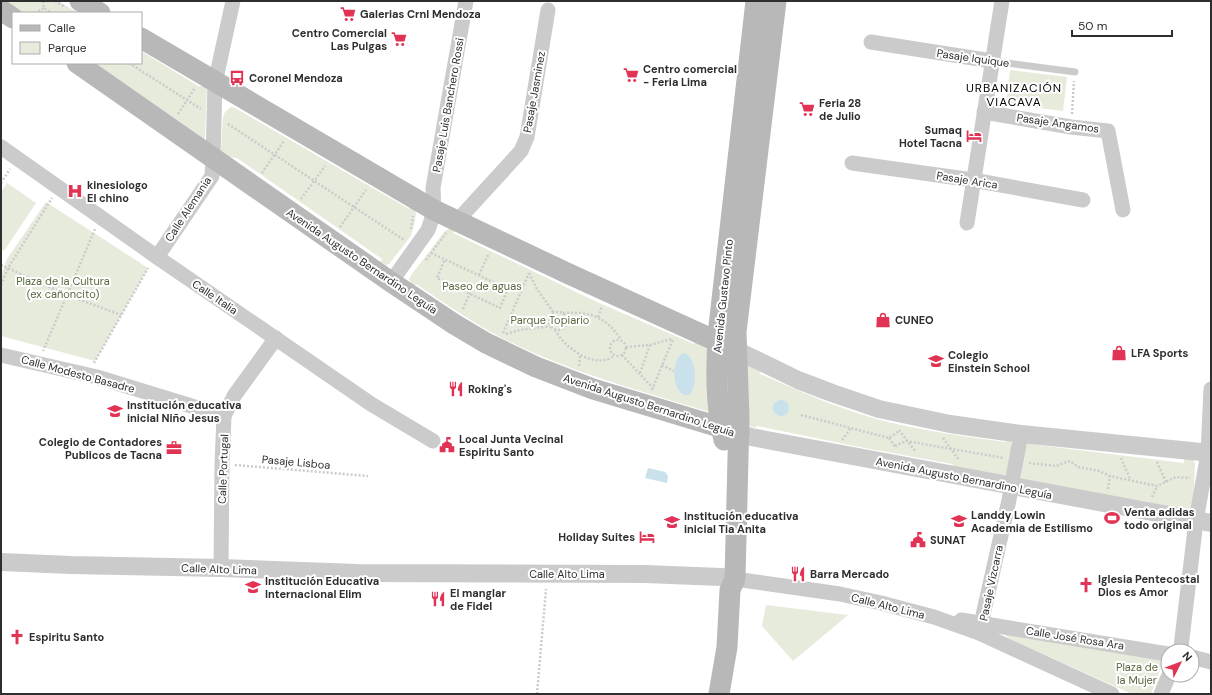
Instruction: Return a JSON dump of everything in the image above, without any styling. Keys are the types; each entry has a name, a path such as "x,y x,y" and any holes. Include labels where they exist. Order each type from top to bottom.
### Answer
{"main road":[{"path":"80,1 98,12"},
{"name":"Avenida Gustavo Pinto","path":"718,694 727,647 730,431 738,371 727,346 756,1"},
{"name":"Avenida Gustavo Pinto","path":"727,346 736,332 776,1"},
{"path":"1,10 12,17"},
{"path":"142,39 206,84 434,210 452,226 569,274 727,346"},
{"name":"Avenida Augusto Bernardino Leguía","path":"78,64 391,282 460,328 486,343 536,367 593,389 730,431"}],"street":[{"name":"Calle Alemania","path":"157,257 212,176 213,159 206,84 233,1"},
{"name":"Pasaje Luis Banchero Rossi","path":"391,282 428,230 434,210 434,188 466,1"},
{"path":"966,223 1002,1"},
{"name":"Pasaje Jasminez","path":"452,226 522,151 527,137 548,10"},
{"name":"Pasaje Iquique","path":"871,42 992,61"},
{"name":"Pasaje Angamos","path":"984,112 1071,127 1108,131 1123,210"},
{"name":"Calle Italia","path":"1,147 157,257 371,404 433,441"},
{"name":"Pasaje Arica","path":"852,163 973,180 1083,200"},
{"name":"Calle Portugal","path":"221,568 224,416 234,396 276,338"},
{"path":"727,346 798,380 832,394 879,409 950,424 1021,434 1209,453"},
{"name":"Calle Modesto Basadre","path":"1,355 88,376 224,416"},
{"path":"1180,643 1203,522 1209,453 1211,389"},
{"name":"Avenida Augusto Bernardino Leguía","path":"730,431 751,437 1203,522"},
{"name":"Pasaje Vizcarra","path":"981,628 1021,434"},
{"name":"Calle Alto Lima","path":"1,562 71,566 221,568 357,573 644,574 840,594 981,628 1112,694"},
{"name":"Calle José Rosa Ara","path":"981,628 1160,653"},
{"path":"1200,659 1211,662"},
{"path":"1161,694 1166,683"}],"lane":[{"name":"Pasaje Iquique","path":"992,61 1075,72"}],"path":[{"path":"43,1 44,8 50,12"},
{"path":"37,12 44,8"},
{"path":"131,64 204,112"},
{"path":"1071,127 1075,72"},
{"path":"177,116 187,100 206,84"},
{"path":"226,123 274,156 404,240"},
{"path":"262,173 286,139"},
{"path":"301,200 326,164"},
{"path":"1,285 8,268 47,205 60,188"},
{"path":"340,227 368,188"},
{"path":"43,352 92,234 101,217"},
{"path":"421,266 452,226"},
{"path":"431,253 508,289 500,308 437,278 445,260"},
{"path":"479,275 489,253"},
{"path":"88,376 148,268 157,257"},
{"path":"1,265 67,295 121,315"},
{"path":"550,326 520,330 502,335 529,273 537,290 554,313"},
{"path":"461,312 470,293"},
{"path":"598,317 602,306"},
{"path":"622,356 626,352 626,346 610,326 598,317 574,312 557,312 550,317 550,326 555,330 560,338 580,355 596,359 609,359 614,356 622,356 652,388"},
{"path":"555,330 564,329 568,324 567,318 563,313"},
{"path":"626,346 650,345 673,339 651,392"},
{"path":"614,356 610,352 611,344 615,340 621,340"},
{"path":"640,374 650,345"},
{"path":"578,369 580,355"},
{"path":"662,365 674,371"},
{"path":"801,415 889,438 898,453"},
{"path":"889,438 899,431 900,426"},
{"path":"840,442 851,428"},
{"path":"899,431 920,457"},
{"path":"895,446 906,441 1005,458"},
{"path":"1121,458 1130,480"},
{"path":"1029,463 1056,466 1070,461 1078,467 1099,470 1110,476 1157,486 1176,477 1192,479"},
{"path":"1157,461 1166,482"},
{"name":"Pasaje Lisboa","path":"222,464 368,476"},
{"path":"1108,492 1110,476"},
{"path":"1151,499 1157,486"},
{"path":"537,694 548,574"}],"green space":[{"path":"4,1 58,1 76,12 21,12"},
{"path":"142,52 200,87 203,84 207,86 205,137 203,140 200,139 199,135 96,64 142,64"},
{"path":"1010,70 1067,77 1063,111 1006,104"},
{"path":"231,107 409,209 411,206 416,210 411,236 389,264 386,265 381,262 382,259 237,158 233,158 223,153 221,151 223,117 225,112"},
{"path":"7,183 36,203 4,251 1,249 1,192"},
{"name":"Plaza de la Cultura (ex cañoncito)","path":"46,202 148,268 95,361 1,336 1,274 7,259"},
{"name":"Parque Topiario","path":"450,228 456,229 453,233 597,302 694,344 695,342 704,346 707,349 709,412 629,388 549,360 487,330 416,284 413,287 409,279 412,274 445,231"},
{"path":"748,363 761,369 760,374 858,414 906,426 956,435 1006,442 1006,439 1010,439 1011,453 1007,472 1005,476 957,469 952,464 757,426 755,428 749,426 746,365"},
{"path":"1027,442 1038,445 1184,463 1184,458 1193,460 1195,463 1193,513 1156,504 1021,479"},
{"path":"766,605 848,615 793,661 762,626"},
{"name":"Plaza de la Mujer","path":"1005,634 1160,660 1160,670 1151,694 1132,694 1007,637"}],"water":[{"path":"684,353 689,356 693,362 695,370 694,385 689,395 681,393 677,388 674,375 676,361 679,356"},
{"path":"778,400 784,400 789,405 787,414 784,416 778,416 773,411 773,405"},
{"path":"648,468 665,472 668,476 667,483 645,478"}],"place":[{"name":"Galerias Crnl Mendoza","path":"348,14"},
{"name":"Centro Comercial Las Pulgas","path":"399,39"},
{"name":"Centro comercial - Feria Lima","path":"631,75"},
{"name":"Coronel Mendoza","path":"237,78"},
{"name":"Feria 28 de Julio","path":"807,109"},
{"name":"Sumaq Hotel Tacna","path":"974,136"},
{"name":"kinesiologo El chino","path":"75,191"},
{"name":"CUNEO","path":"883,320"},
{"name":"LFA Sports","path":"1119,353"},
{"name":"Colegio Einstein School","path":"936,361"},
{"name":"Roking's","path":"456,389"},
{"name":"Institución educativa inicial Niño Jesus","path":"115,411"},
{"name":"Local Junta Vecinal Espiritu Santo","path":"447,445"},
{"name":"Colegio de Contadores Publicos de Tacna","path":"174,448"},
{"name":"Venta adidas todo original","path":"1112,518"},
{"name":"Landdy Lowin Academia de Estilismo","path":"959,521"},
{"name":"Institución educativa inicial Tia Anita","path":"672,522"},
{"name":"Holiday Suites","path":"647,537"},
{"name":"SUNAT","path":"918,540"},
{"name":"Barra Mercado","path":"798,574"},
{"name":"Iglesia Pentecostal Dios es Amor","path":"1086,585"},
{"name":"Institución Educativa Internacional Elim","path":"253,587"},
{"name":"El manglar de Fidel","path":"438,599"},
{"name":"Espiritu Santo","path":"17,637"}],"district":[{"name":"URBANIZACIÓN VIACAVA","path":"1014,95"}],"park label":[{"name":"Paseo de aguas","path":"482,286"}]}
